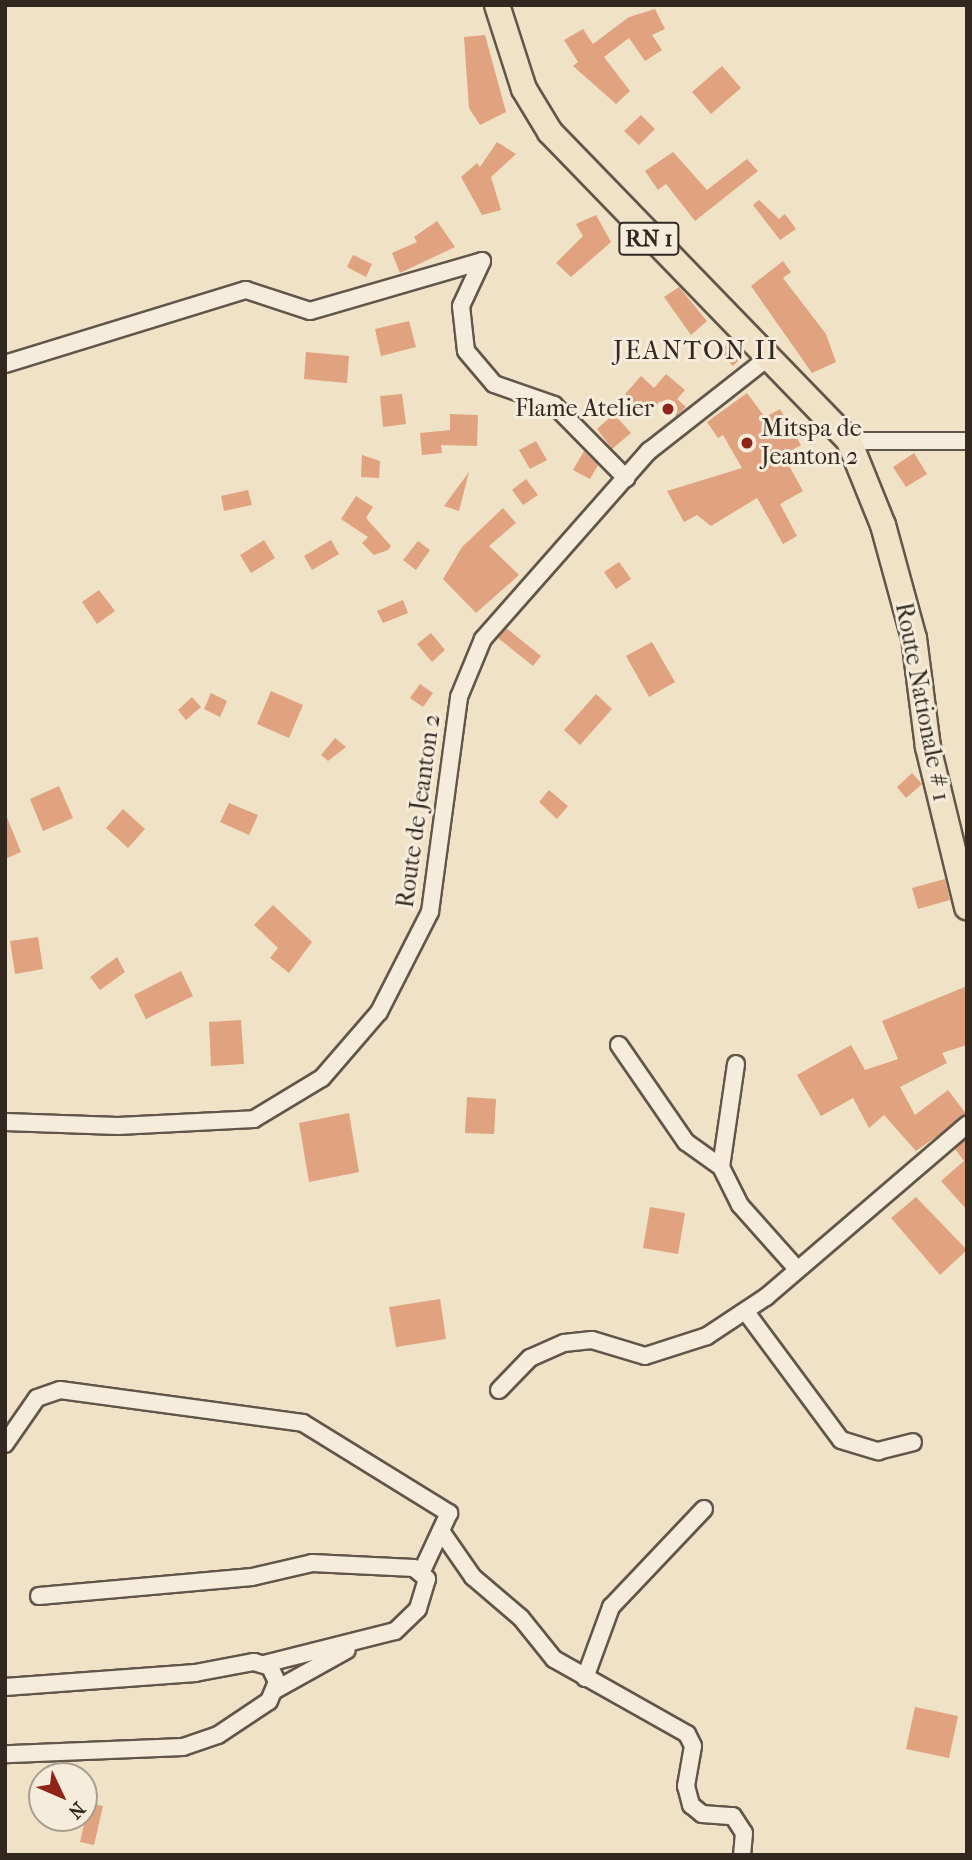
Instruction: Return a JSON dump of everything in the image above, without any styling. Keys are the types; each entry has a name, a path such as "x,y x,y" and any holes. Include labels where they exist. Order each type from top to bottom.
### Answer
{"main road":[{"name":"Route Nationale # 1","path":"497,5 524,89 550,132 849,441 883,525 914,638 928,747 967,907"}],"street":[{"path":"5,364 246,290 310,311 482,261 461,306 466,351 494,384 554,405 626,478"},
{"name":"Route de Jeanton 2","path":"5,1122 118,1126 254,1119 322,1078 379,1012 430,912 459,697 483,639 649,451 769,357"},
{"path":"849,441 967,441"},
{"path":"619,1045 686,1142 721,1167 740,1205 797,1269"},
{"path":"721,1167 736,1064"},
{"path":"499,1390 530,1358 564,1343 592,1340 645,1356 663,1355 746,1312 967,1125"},
{"path":"746,1312 841,1440 878,1451 913,1442"},
{"path":"5,1444 25,1410 47,1392 258,1412 326,1434 365,1465 449,1513 422,1571 428,1586 418,1609 396,1631 264,1664 5,1687"},
{"path":"586,1678 611,1607 704,1509"},
{"path":"441,1531 473,1577 521,1618 554,1659 687,1734 693,1746 686,1786 691,1805 702,1814 733,1816 744,1833 742,1855"},
{"path":"39,1596 252,1577 312,1563 422,1571"},
{"path":"5,1754 183,1747 218,1735 275,1690 381,1634"},
{"path":"264,1664 275,1673 275,1690"}],"building":[{"path":"655,9 665,29 652,35 662,50 645,61 629,38 604,57 630,91 616,104 573,66 578,62 564,40 583,29 593,44 629,17"},
{"path":"485,35 506,112 480,125 469,108 464,37"},
{"path":"722,66 741,88 711,114 692,92"},
{"path":"641,115 655,129 639,145 624,131"},
{"path":"497,142 516,154 491,177 501,210 482,215 461,177 477,163 480,167"},
{"path":"673,152 707,190 747,159 758,171 695,221 666,184 658,190 645,171"},
{"path":"759,200 779,219 785,214 796,229 780,240 753,205"},
{"path":"596,215 611,242 571,277 556,263 583,236 576,224"},
{"path":"437,221 455,247 400,273 392,253 417,242 414,237"},
{"path":"353,255 372,264 366,277 347,267"},
{"path":"783,261 791,272 783,278 826,334 836,362 812,373 751,286"},
{"path":"679,287 707,321 691,335 664,297"},
{"path":"409,321 416,347 381,356 375,329"},
{"path":"730,342 743,356 733,366 720,351"},
{"path":"306,352 349,356 347,383 304,379"},
{"path":"666,374 685,390 677,399 686,407 676,416 660,401 647,415 625,394 641,376 654,388"},
{"path":"747,393 765,417 780,409 801,445 783,455 803,491 780,504 797,536 783,544 757,498 711,526 697,515 684,522 667,491 742,468 723,435 718,438 707,422"},
{"path":"402,394 406,424 383,427 380,396"},
{"path":"450,414 478,415 477,446 441,445 442,453 422,455 420,433 450,430"},
{"path":"614,414 631,433 612,449 597,429"},
{"path":"536,441 547,460 530,469 519,450"},
{"path":"584,451 598,465 590,479 573,470"},
{"path":"914,453 927,474 906,487 893,467"},
{"path":"362,455 380,461 379,478 361,477"},
{"path":"469,472 459,511 444,506"},
{"path":"526,479 538,495 523,505 512,490"},
{"path":"248,490 252,505 224,511 221,496"},
{"path":"356,496 373,507 366,518 391,546 388,550 374,555 362,543 368,537 341,519"},
{"path":"503,508 516,523 489,546 519,575 476,613 443,579 462,547"},
{"path":"264,540 275,558 251,573 240,555"},
{"path":"331,540 339,554 312,570 304,556"},
{"path":"418,541 430,550 416,570 403,560"},
{"path":"619,562 631,579 616,589 604,572"},
{"path":"99,590 115,611 97,624 82,602"},
{"path":"403,600 408,613 383,623 377,611"},
{"path":"506,628 541,656 533,666 498,638"},
{"path":"431,633 445,650 432,662 417,644"},
{"path":"652,642 675,682 649,697 626,656"},
{"path":"420,684 433,693 423,707 410,698"},
{"path":"271,691 303,705 289,738 257,724"},
{"path":"211,693 227,701 220,717 204,709"},
{"path":"596,694 612,709 580,745 564,730"},
{"path":"192,697 201,707 186,720 178,710"},
{"path":"335,738 346,747 328,761 321,755"},
{"path":"912,773 922,784 906,798 897,787"},
{"path":"59,786 73,818 43,831 30,799"},
{"path":"549,790 568,806 557,819 539,802"},
{"path":"229,803 258,815 249,835 220,822"},
{"path":"123,809 145,829 128,848 106,828"},
{"path":"5,816 21,852 5,859"},
{"path":"945,879 950,900 918,909 912,888"},
{"path":"273,905 312,942 289,973 270,958 278,948 254,925"},
{"path":"38,937 43,969 15,974 10,941"},
{"path":"117,957 125,972 100,990 90,977"},
{"path":"181,971 193,996 146,1019 134,995"},
{"path":"967,986 967,1045 942,1053 947,1063 900,1087 915,1115 948,1090 967,1115 916,1151 884,1115 869,1128 853,1098 821,1116 797,1075 851,1045 865,1070 898,1059 882,1021"},
{"path":"241,1020 244,1064 211,1066 209,1022"},
{"path":"467,1097 496,1099 494,1134 465,1133"},
{"path":"349,1113 359,1172 309,1182 299,1123"},
{"path":"967,1139 967,1210 941,1181 964,1161 955,1149"},
{"path":"916,1197 967,1250 940,1275 891,1218"},
{"path":"650,1207 685,1213 678,1254 643,1248"},
{"path":"440,1299 446,1339 396,1347 389,1307"},
{"path":"915,1707 958,1716 949,1758 906,1749"},
{"path":"98,1805 103,1806 98,1828"},
{"path":"82,1832 97,1832 94,1845 80,1842"}],"place":[{"name":"Flame Atelier","path":"668,409"},
{"name":"Mitspa de Jeanton 2","path":"747,443"}],"district":[{"name":"JEANTON II","path":"696,351"}]}
